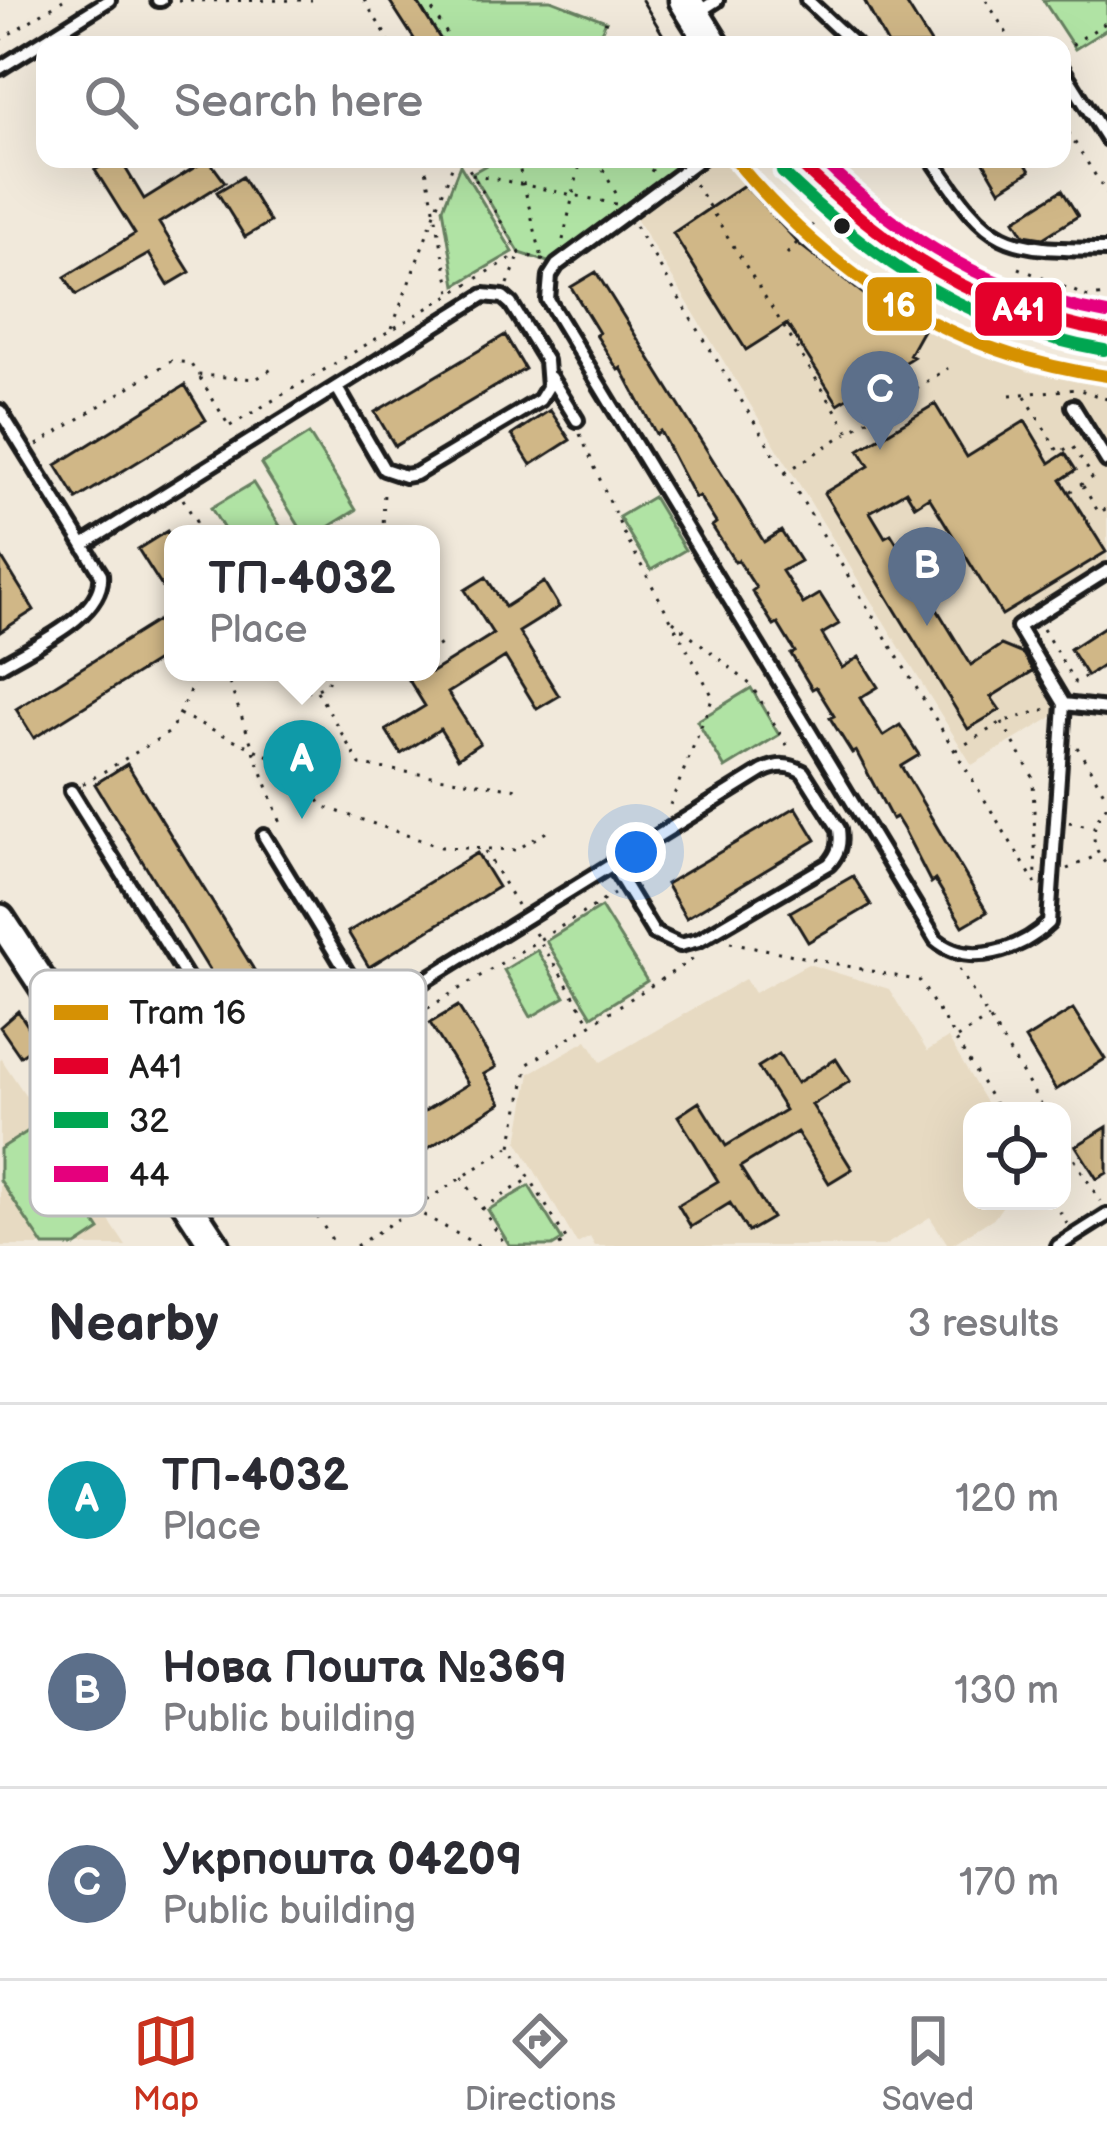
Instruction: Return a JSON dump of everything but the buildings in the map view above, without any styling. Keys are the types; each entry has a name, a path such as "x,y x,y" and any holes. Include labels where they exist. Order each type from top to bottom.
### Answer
{"main road":[{"path":"699,5 710,36"},
{"path":"804,168 862,223 922,266 1026,313 1107,332"}],"street":[{"path":"0,919 33,970"},
{"path":"195,1216 215,1246"}],"lane":[{"path":"51,36 109,0"},
{"path":"807,0 845,36"},
{"path":"0,68 36,46"},
{"path":"1071,82 1107,140"},
{"path":"688,168 557,265 547,287 553,311 924,920 946,948 972,955 1020,944 1049,923 1064,704 1018,627 1107,571"},
{"path":"938,168 970,215 993,234 1030,249 1107,250"},
{"path":"83,545 484,295 502,297 511,304 577,420"},
{"path":"337,388 384,469 405,476 416,474 540,400 549,375"},
{"path":"1073,406 1107,461"},
{"path":"0,411 101,574 103,588 90,610 0,667"},
{"path":"1064,704 1107,709"},
{"path":"426,980 612,864 773,766 803,772 838,830 840,848 836,857 680,946 662,939 612,864"},
{"path":"71,791 183,970"},
{"path":"263,836 346,970"},
{"path":"1058,1246 1107,1214"},
{"path":"1077,1234 1088,1246"}],"path":[{"path":"0,40 63,0"},
{"path":"159,0 312,0"},
{"path":"364,0 386,36"},
{"path":"426,0 448,36"},
{"path":"986,0 1008,36"},
{"path":"598,36 606,21"},
{"path":"1071,45 1107,22"},
{"path":"1071,136 1107,194"},
{"path":"426,168 451,295"},
{"path":"392,330 452,168"},
{"path":"469,168 520,254 542,260 519,168"},
{"path":"557,265 579,168"},
{"path":"472,173 623,206 602,168"},
{"path":"693,180 849,432"},
{"path":"628,215 1052,911"},
{"path":"788,254 819,218"},
{"path":"26,453 171,361 190,363 230,426 520,254"},
{"path":"502,297 520,254"},
{"path":"1019,268 1088,297 1107,295"},
{"path":"1088,297 1090,284"},
{"path":"198,375 256,379 275,367"},
{"path":"785,473 948,368"},
{"path":"1010,395 1077,388 1107,399"},
{"path":"1024,396 1059,453 1072,445 1093,477 1069,492"},
{"path":"577,420 583,446 622,532 712,697 657,837"},
{"path":"383,525 384,469"},
{"path":"1082,484 1100,513 1107,508"},
{"path":"176,487 198,525"},
{"path":"669,618 751,685 803,772"},
{"path":"1042,626 1075,683 1107,663"},
{"path":"71,791 170,732 196,681"},
{"path":"229,681 280,821 263,836"},
{"path":"297,681 299,686 317,691 360,765 524,790"},
{"path":"317,691 328,681"},
{"path":"955,751 1002,722 1064,704"},
{"path":"179,714 299,770 322,806 441,847 516,850 548,831"},
{"path":"1002,722 1033,777 1036,884"},
{"path":"1063,722 1107,797"},
{"path":"1107,806 1094,827 1098,855 1107,865"},
{"path":"1057,820 1094,827"},
{"path":"483,848 590,1024"},
{"path":"1054,875 1098,855"},
{"path":"426,1009 626,886"},
{"path":"703,937 920,981 994,1102"},
{"path":"946,948 1040,1102"},
{"path":"559,1246 567,1241 511,1146 528,1064 703,952"},
{"path":"955,1039 989,1018"},
{"path":"426,1201 511,1146"},
{"path":"1071,1154 1107,1214"},
{"path":"462,1178 506,1246"},
{"path":"482,1209 530,1178"},
{"path":"1060,1210 1077,1234"},
{"path":"317,1216 336,1246"},
{"path":"356,1246 402,1216"},
{"path":"425,1216 479,1246"}],"shaded area":[{"path":"703,168 737,168 779,218 810,245 861,287 919,323 1029,372 1107,387 1107,577 1028,628 1066,694 1051,718 972,765 635,217"},
{"path":"808,964 889,989 927,1051 948,1038 986,1102 963,1102 963,1210 1000,1210 995,1217 949,1246 930,1217 884,1246 595,1246 590,1237 577,1244 518,1142 530,1073 587,1040 601,1062 745,979 754,993"},
{"path":"0,1057 30,1102 30,1216 106,1216 126,1246 0,1246"}],"green space":[{"path":"416,0 551,0 606,21 599,36 438,36"},
{"path":"1043,0 1107,0 1107,29 1075,49 1071,36"},
{"path":"462,168 513,252 456,285 443,208"},
{"path":"481,168 681,168 557,265 520,253 472,173"},
{"path":"309,434 356,510 332,525 298,525 261,464"},
{"path":"253,483 279,525 221,525 211,508"},
{"path":"653,497 685,550 651,570 619,517"},
{"path":"751,688 779,735 725,768 697,721"},
{"path":"601,907 647,981 592,1016 546,941"},
{"path":"537,950 565,997 531,1017 504,970"},
{"path":"30,1130 30,1216 91,1216 100,1230 76,1246 44,1246 0,1180 0,1149"},
{"path":"529,1186 562,1240 552,1246 510,1246 488,1210"}],"tram line":[{"path":"642,0 664,36"},
{"name":"16","path":"742,168 813,240 900,304 997,350 1107,376"}],"transit line":[{"name":"A41","path":"805,168 865,221 937,271 1016,308 1107,332"},
{"name":"44","path":"831,168 884,214 952,259 1026,293 1107,314"},
{"name":"32","path":"782,172 854,236 929,287 1011,326 1104,350"}],"place":[{"name":"Укрпошта 04209","path":"880,450"},
{"name":"Нова Пошта №369","path":"927,626"},
{"name":"ТП-4032","path":"302,819"}]}
